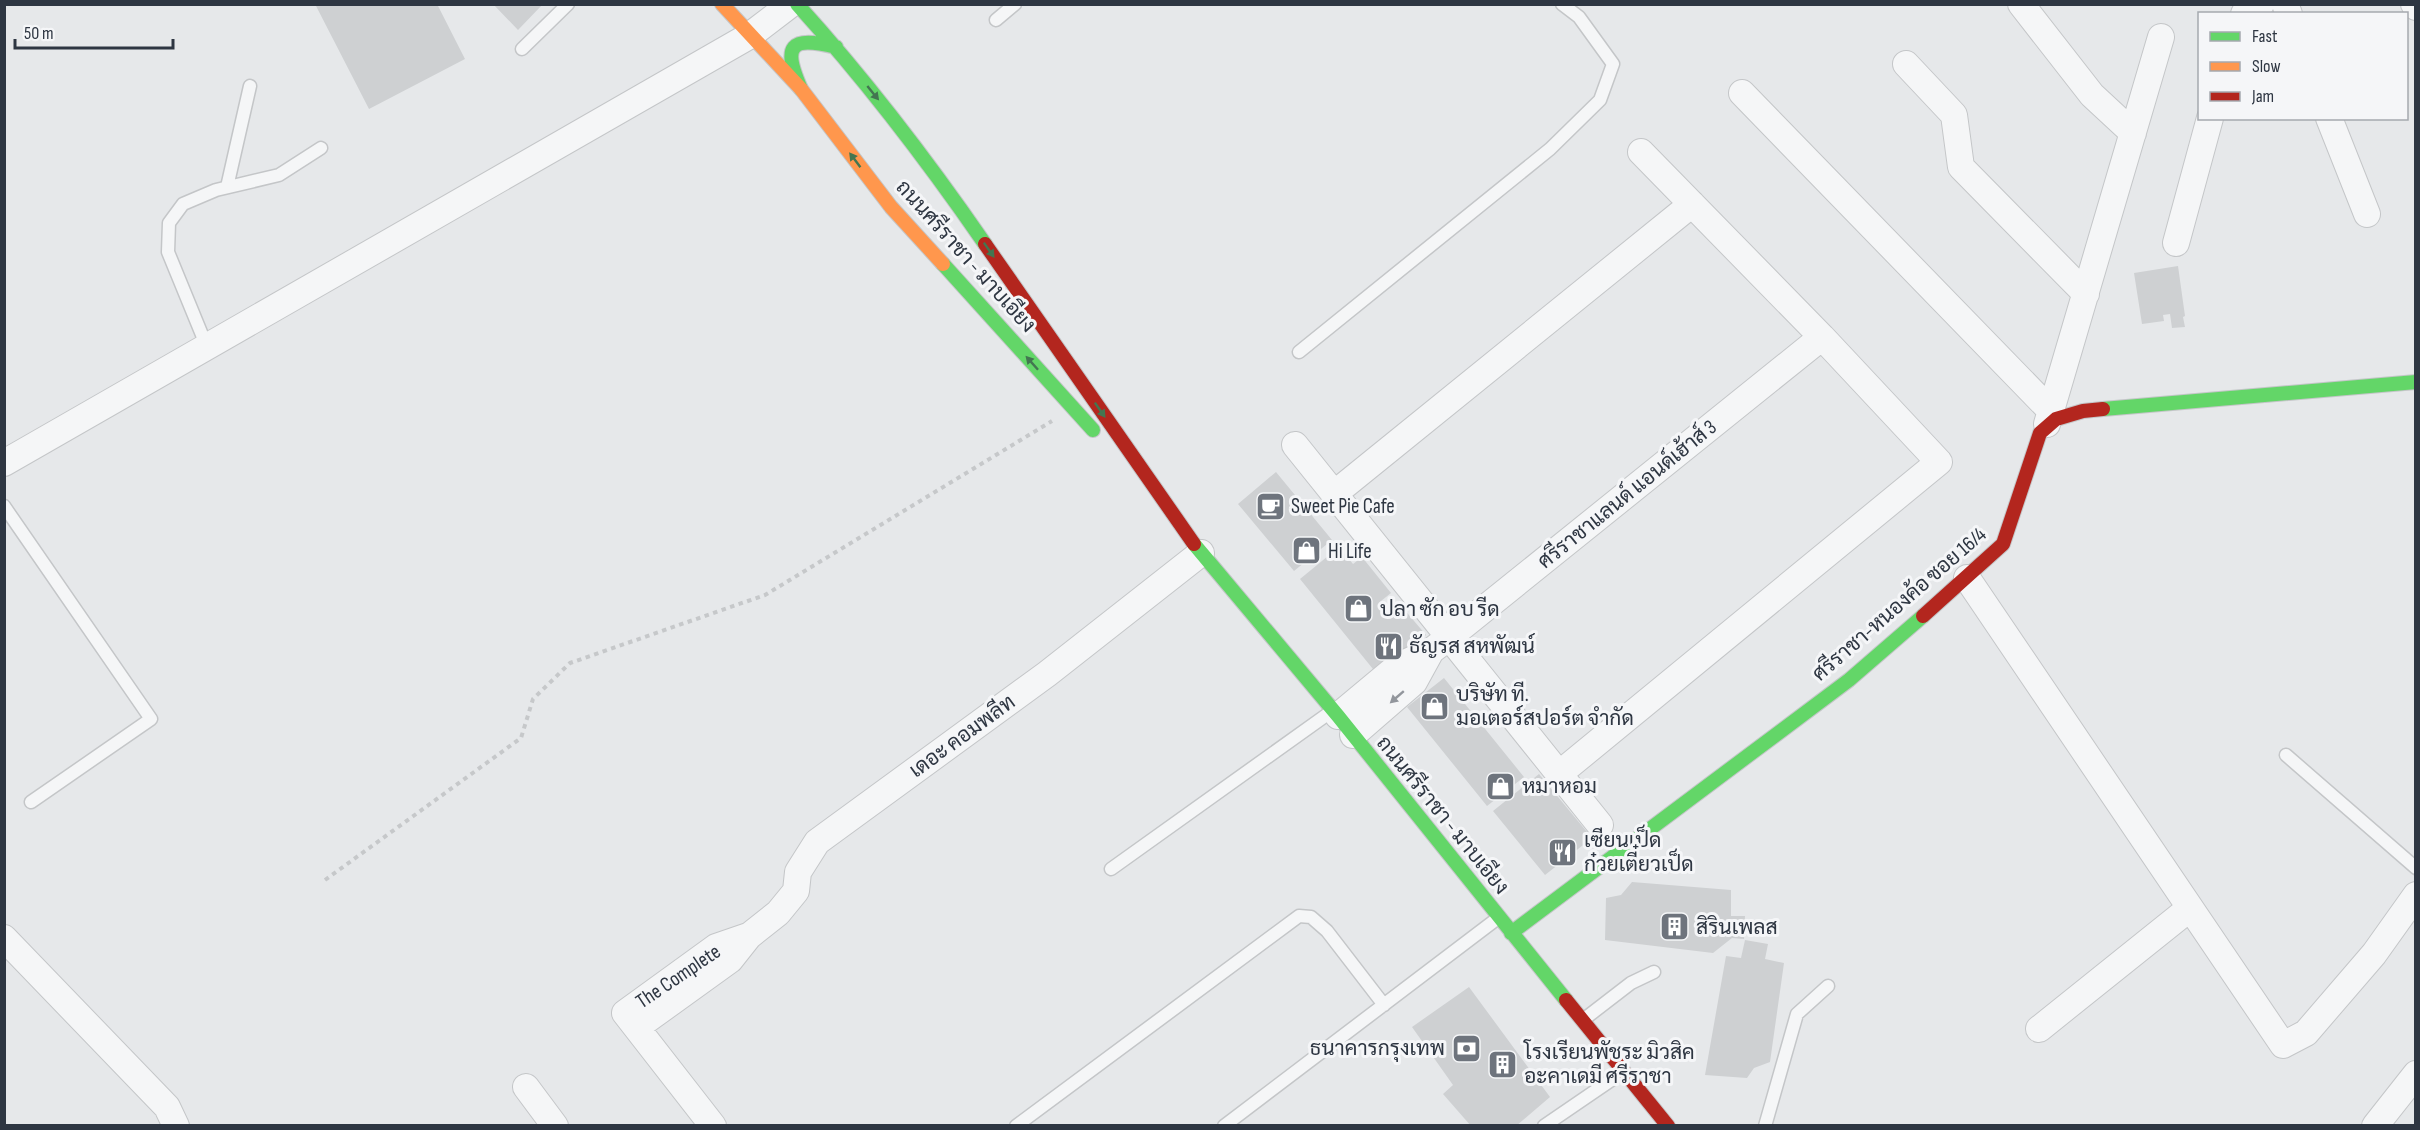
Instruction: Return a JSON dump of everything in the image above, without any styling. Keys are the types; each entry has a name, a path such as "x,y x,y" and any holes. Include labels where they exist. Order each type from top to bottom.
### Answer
{"main road":[{"name":"ถนนศรีราชา - มาบเอียง","path":"722,4 749,36 801,89 891,207 1185,531"},
{"name":"ถนนศรีราชา - มาบเอียง","path":"797,4 836,47 930,165 1201,553 1341,720 1668,1125"},
{"path":"801,89 791,65 792,51 799,42 809,41 836,47"},
{"path":"2049,419 2083,411 2415,382"},
{"name":"ศรีราชา-หนองค้อ ซอย 16/4","path":"1511,933 1849,680 2003,544 2040,433 2049,419"}],"street":[{"path":"4,463 749,36 791,4"},
{"path":"2021,4 2092,95 2133,133"},
{"path":"2247,12 2261,4"},
{"path":"2049,419 2161,37"},
{"path":"1906,64 1954,115 1961,167 2086,294"},
{"path":"1742,93 2049,419"},
{"path":"2176,243 2209,120"},
{"path":"2331,120 2367,214"},
{"path":"1559,774 1939,462 1822,337 1641,152"},
{"path":"1334,494 1692,204"},
{"name":"ศรีราชาแลนด์ แอนด์เฮ้าส์ 3","path":"1341,720 1414,682 1440,644 1822,337"},
{"path":"1295,446 1334,494 1440,644 1559,774 1600,825"},
{"name":"เดอะ คอมพลีท","path":"749,936 778,913 796,891 798,872 817,842 1047,674 1201,553"},
{"path":"1966,578 2283,1045 2306,1034 2374,954 2415,895"},
{"path":"2039,1029 2190,908"},
{"name":"The Complete","path":"713,1125 631,1020 730,960 749,936"},
{"path":"4,938 167,1107 176,1125"},
{"path":"2375,1125 2415,1074"},
{"path":"526,1087 555,1125"}],"lane":[{"path":"522,49 568,4"},
{"path":"996,20 1015,4"},
{"path":"1299,352 1550,149 1600,100 1613,64 1579,17 1562,4"},
{"path":"227,188 250,86"},
{"path":"207,346 168,252 169,223 183,204 227,188 279,175 321,148"},
{"path":"4,506 151,719 31,802"},
{"path":"1110,869 1341,720"},
{"path":"2286,755 2415,868"},
{"path":"1016,1125 1299,916 1311,917 1327,931 1384,1005"},
{"path":"1224,1125 1499,918"},
{"path":"1582,1021 1631,983 1654,972"},
{"path":"1765,1125 1797,1014 1828,986"},
{"path":"1544,1125 1623,1071"}],"path":[{"path":"325,880 521,738 533,699 570,663 765,595 1073,408"}],"building":[{"path":"315,4 437,4 465,59 369,109"},
{"path":"493,4 543,4 518,30"},
{"path":"2178,266 2185,327 2172,328 2170,314 2163,315 2164,321 2142,324 2134,273"},
{"path":"1276,472 1332,540 1294,571 1238,504"},
{"path":"1339,547 1353,564 1362,557 1391,593 1381,601 1393,616 1403,608 1426,635 1377,674 1300,579"},
{"path":"1444,678 1524,777 1487,806 1407,707"},
{"path":"1539,774 1592,838 1545,875 1493,811"},
{"name":"สิรินเพลส","path":"1632,882 1731,890 1731,916 1745,916 1744,939 1732,938 1713,953 1605,940 1606,898 1621,895"},
{"name":"สิรินเพลส","path":"1745,940 1768,944 1765,959 1784,963 1770,1062 1754,1068 1747,1078 1705,1075 1726,956 1741,958"},
{"path":"1469,987 1550,1097 1516,1126 1471,1126 1443,1094 1453,1085 1412,1027"}],"traffic: fast":[{"path":"797,4 895,121 985,244"},
{"path":"801,89 792,62 794,47 808,43 836,47"},
{"path":"943,264 1093,430"},
{"path":"2103,409 2416,382"},
{"path":"1194,544 1338,716 1566,1000"},
{"path":"1511,933 1849,680 1923,616"}],"traffic: slow":[{"path":"722,4 801,89 891,207 943,264"}],"traffic: jam":[{"path":"985,244 1194,544"},
{"path":"1923,616 2003,544 2040,433 2056,419 2083,411 2103,409"},
{"path":"1566,1000 1668,1126"}],"place":[{"name":"Sweet Pie Cafe","path":"1270,506"},
{"name":"Hi Life","path":"1307,551"},
{"name":"ปลา ซัก อบ รีด","path":"1359,609"},
{"name":"ธัญรส สหพัฒน์","path":"1388,646"},
{"name":"บริษัท ที. มอเตอร์สปอร์ต จำกัด","path":"1435,706"},
{"name":"หมาหอม","path":"1501,786"},
{"name":"เซียนเป็ด ก๋วยเตี๋ยวเป็ด","path":"1563,852"},
{"name":"สิรินเพลส","path":"1675,927"},
{"name":"ธนาคารกรุงเทพ","path":"1466,1048"},
{"name":"โรงเรียนพัชระ มิวสิค อะคาเดมี ศรีราชา","path":"1503,1064"}]}
